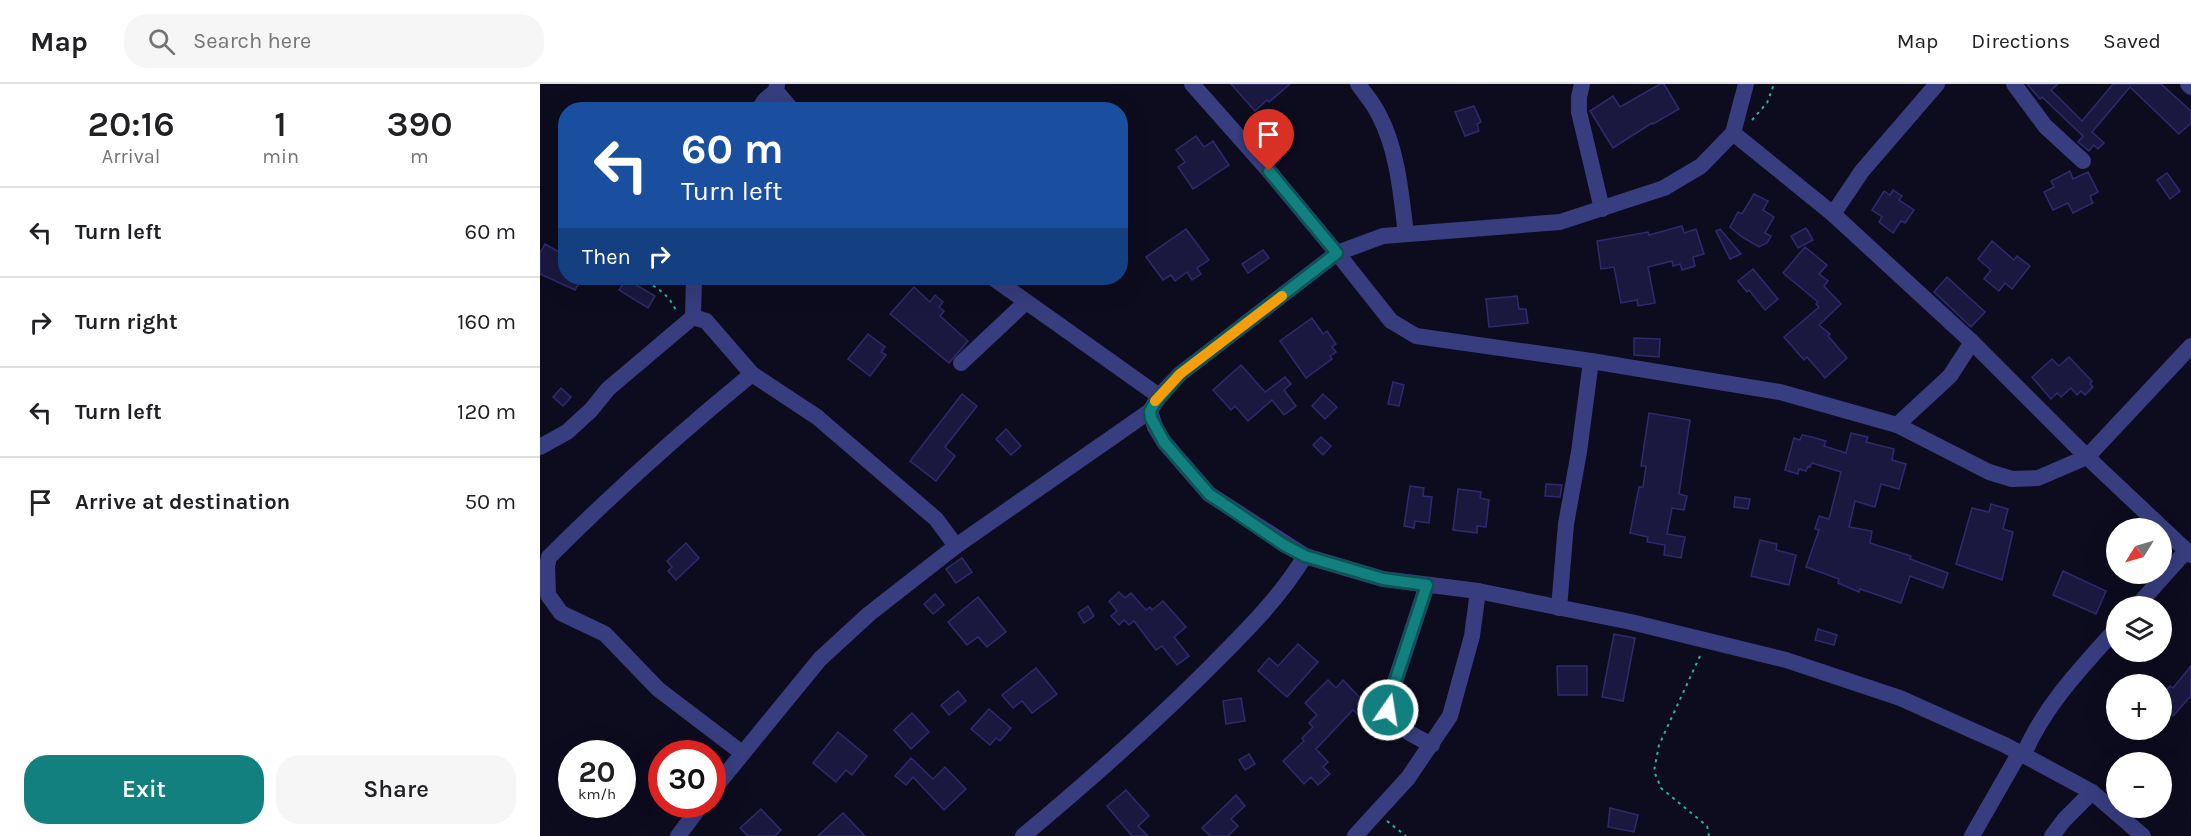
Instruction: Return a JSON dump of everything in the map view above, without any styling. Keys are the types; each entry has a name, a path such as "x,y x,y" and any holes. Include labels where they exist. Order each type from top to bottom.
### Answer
{"street":[{"path":"1192,84 1269,171 1391,321 1416,336 1591,361 1780,392 1897,425 1989,472 2012,479 2038,478 2087,457 2191,346"},
{"path":"1358,84 1379,115 1391,143 1401,190 1406,234"},
{"path":"1582,84 1579,112 1602,208"},
{"path":"726,773 820,659 869,614 956,546 1150,411 1159,396 1180,374 1337,253 1383,236 1560,222 1664,188 1701,166 1734,130 1746,84"},
{"path":"1833,214 1862,171 1937,84"},
{"path":"2014,84 2045,126 2083,161"},
{"path":"764,102 777,88 787,102"},
{"path":"1734,130 1833,214 1972,342 2087,457 2189,553 2147,596"},
{"path":"688,322 693,285"},
{"path":"1003,285 1159,396"},
{"path":"961,363 1026,302"},
{"path":"540,447 567,432 591,410 608,389 688,322 706,321 752,374 817,417 936,519 956,546"},
{"path":"1897,425 1950,376 1972,342"},
{"path":"1558,608 1566,524 1579,452 1591,361"},
{"path":"742,753 658,689 605,634 561,613 548,595 547,566 549,557 606,500 691,424 752,374"},
{"path":"1150,411 1155,427 1164,442 1209,494 1305,556 1383,579 1478,591 1707,639 1786,660 1900,698 2022,753 2092,792 2144,836"},
{"path":"540,542 549,557"},
{"path":"1023,836 1118,756 1177,700 1267,609 1305,556"},
{"path":"1427,585 1388,703 1388,710 1398,726 1432,745"},
{"path":"1354,836 1408,778 1450,716 1472,636 1478,591"},
{"path":"1972,836 2034,729 2076,674 2106,640"},
{"path":"2052,836 2064,820 2092,792"},
{"path":"678,836 692,818"}],"path":[{"path":"1734,130 1752,120 1767,103 1774,84"},
{"path":"653,285 660,289 688,322"},
{"path":"1707,639 1659,745 1654,771 1661,788 1707,826 1709,836"},
{"path":"1378,812 1395,829 1406,836"}],"building":[{"path":"1231,84 1290,84 1255,111"},
{"path":"1660,84 1664,84 1679,109 1613,148 1590,111 1613,96 1620,107"},
{"path":"2027,84 2058,84 2051,90 2082,121 2113,84 2161,84 2191,111 2191,123 2179,134 2130,87 2092,132 2104,143 2098,149 2094,145 2089,151 2078,142 2083,136 2042,97 2040,99"},
{"path":"1474,106 1481,122 1477,124 1479,131 1465,136 1455,112"},
{"path":"1196,136 1204,147 1213,141 1229,165 1193,189 1178,167 1185,162 1176,150"},
{"path":"2070,171 2073,179 2088,172 2098,192 2090,196 2093,203 2073,213 2068,203 2053,210 2044,192 2054,187 2051,181"},
{"path":"2167,173 2180,191 2170,199 2157,180"},
{"path":"1893,190 1902,196 1899,200 1914,210 1905,223 1901,221 1893,233 1879,222 1882,217 1872,210 1884,191 1890,195"},
{"path":"1754,194 1768,201 1763,210 1774,217 1765,233 1771,236 1767,243 1759,247 1730,227 1738,212 1742,214"},
{"path":"1682,226 1684,233 1696,229 1704,254 1693,257 1695,266 1682,270 1680,264 1673,266 1672,261 1648,267 1655,303 1638,306 1637,300 1621,303 1614,267 1601,269 1597,241 1648,232 1649,235"},
{"path":"1806,228 1813,240 1798,248 1791,236"},
{"path":"1186,229 1209,260 1197,268 1201,274 1192,280 1187,272 1175,281 1171,275 1163,280 1146,257"},
{"path":"1720,229 1741,254 1730,259 1716,231"},
{"path":"1992,241 2014,260 2017,256 2030,266 2012,289 2005,283 1999,291 1984,279 1991,270 1978,259"},
{"path":"545,244 558,251 558,282 540,274 540,253"},
{"path":"1805,247 1827,265 1819,274 1828,281 1824,286 1841,304 1819,325 1830,334 1828,336 1847,358 1825,378 1807,357 1804,360 1784,337 1819,307 1816,304 1818,302 1783,273"},
{"path":"1263,250 1269,258 1248,273 1242,264"},
{"path":"1753,269 1778,299 1765,310 1749,290 1747,292 1738,281"},
{"path":"1947,277 1985,312 1971,327 1934,292"},
{"path":"564,285 578,285 575,290"},
{"path":"622,285 636,285 655,296 648,308 619,290"},
{"path":"914,287 930,302 935,295 943,302 939,307 944,311 940,316 968,341 949,363 890,314"},
{"path":"1517,296 1519,309 1526,309 1528,323 1489,327 1486,299"},
{"path":"1312,318 1323,334 1327,331 1336,344 1332,347 1336,352 1330,356 1332,359 1306,378 1280,341"},
{"path":"868,334 885,347 881,352 886,355 870,376 848,359"},
{"path":"1634,338 1660,339 1659,357 1634,355"},
{"path":"2069,357 2092,381 2090,384 2093,387 2085,395 2081,391 2077,395 2071,388 2061,397 2057,393 2051,399 2032,377 2052,359 2059,366"},
{"path":"1241,365 1265,392 1285,377 1291,384 1284,390 1296,406 1284,415 1272,400 1248,421 1235,406 1231,410 1213,390"},
{"path":"1393,382 1404,385 1399,406 1388,404"},
{"path":"561,388 571,397 563,406 553,397"},
{"path":"962,394 977,406 945,447 955,456 936,481 910,461"},
{"path":"1323,394 1337,407 1325,419 1312,406"},
{"path":"1649,413 1690,420 1679,494 1687,496 1684,510 1672,508 1667,534 1685,537 1681,558 1664,555 1665,545 1647,542 1648,537 1630,533 1639,487 1643,487 1646,466 1641,466"},
{"path":"1006,429 1021,446 1011,455 996,439"},
{"path":"1851,433 1868,437 1866,442 1894,449 1892,460 1906,464 1899,489 1881,484 1875,507 1855,501 1849,527 1872,531 1870,543 1911,556 1910,559 1948,573 1943,588 1910,576 1901,603 1860,589 1859,592 1838,583 1839,579 1806,567 1819,530 1815,529 1819,516 1829,519 1841,472 1812,463 1806,471 1799,469 1798,474 1785,470 1794,438 1800,440 1802,435 1826,441 1824,446 1846,453"},
{"path":"1321,437 1331,446 1323,455 1313,445"},
{"path":"1546,484 1562,485 1560,497 1545,496"},
{"path":"1410,486 1424,488 1423,496 1432,497 1429,523 1415,521 1414,528 1404,526"},
{"path":"1458,489 1481,492 1480,498 1489,500 1486,527 1477,526 1477,533 1453,530"},
{"path":"1735,497 1750,499 1748,509 1734,507"},
{"path":"1991,504 2008,509 2003,529 2013,532 2002,580 1956,564 1972,508 1989,512"},
{"path":"1760,540 1777,544 1776,550 1796,555 1789,585 1751,576"},
{"path":"686,543 699,558 676,580 668,571 672,567 667,561"},
{"path":"962,558 972,572 956,583 946,569"},
{"path":"2063,571 2106,591 2096,614 2053,595"},
{"path":"1119,592 1125,598 1131,593 1146,610 1150,607 1152,610 1163,601 1186,627 1174,637 1189,656 1177,665 1162,646 1156,650 1134,621 1129,625 1124,620 1119,625 1111,616 1117,611 1109,601"},
{"path":"935,594 944,605 933,614 924,604"},
{"path":"978,597 1006,632 987,647 978,637 967,645 948,622"},
{"path":"1088,606 1094,616 1084,623 1078,613"},
{"path":"1818,629 1837,635 1834,645 1815,640"},
{"path":"1614,634 1635,638 1623,701 1602,697"},
{"path":"1298,644 1318,662 1287,697 1258,671 1269,658 1278,666"},
{"path":"1557,666 1587,666 1587,695 1558,695"},
{"path":"2191,666 2191,696 2173,716 2173,688"},
{"path":"1036,668 1057,694 1032,713 1022,701 1013,708 1002,695"},
{"path":"1328,680 1336,688 1343,680 1370,708 1361,717 1353,710 1316,749 1328,762 1323,767 1330,774 1318,785 1311,777 1304,784 1283,761 1304,741 1302,738 1313,727 1309,723 1317,715 1305,703"},
{"path":"958,691 966,701 949,715 941,705"},
{"path":"1241,698 1245,721 1226,724 1223,701"},
{"path":"989,709 1011,728 1000,741 996,738 990,745 971,729"},
{"path":"912,713 929,732 911,749 894,730"},
{"path":"838,732 867,756 852,775 846,770 836,782 813,763"},
{"path":"1249,754 1255,764 1245,770 1239,760"},
{"path":"911,758 933,779 945,767 966,789 944,810 913,777 906,785 895,776"},
{"path":"1126,790 1149,816 1138,826 1148,836 1132,836 1107,806"},
{"path":"1236,795 1245,806 1231,819 1238,826 1228,836 1210,836 1202,828"},
{"path":"1610,808 1638,815 1634,832 1608,827"},
{"path":"761,809 781,830 775,836 748,836 740,828"},
{"path":"843,813 865,836 818,836"}],"slow traffic":[{"path":"1155,401 1180,374 1282,296"}],"route":[{"path":"1269,171 1337,253 1180,374 1159,396 1150,411 1151,418 1164,442 1209,494 1284,545 1305,556 1383,579 1427,585 1388,703 1388,710"}]}
